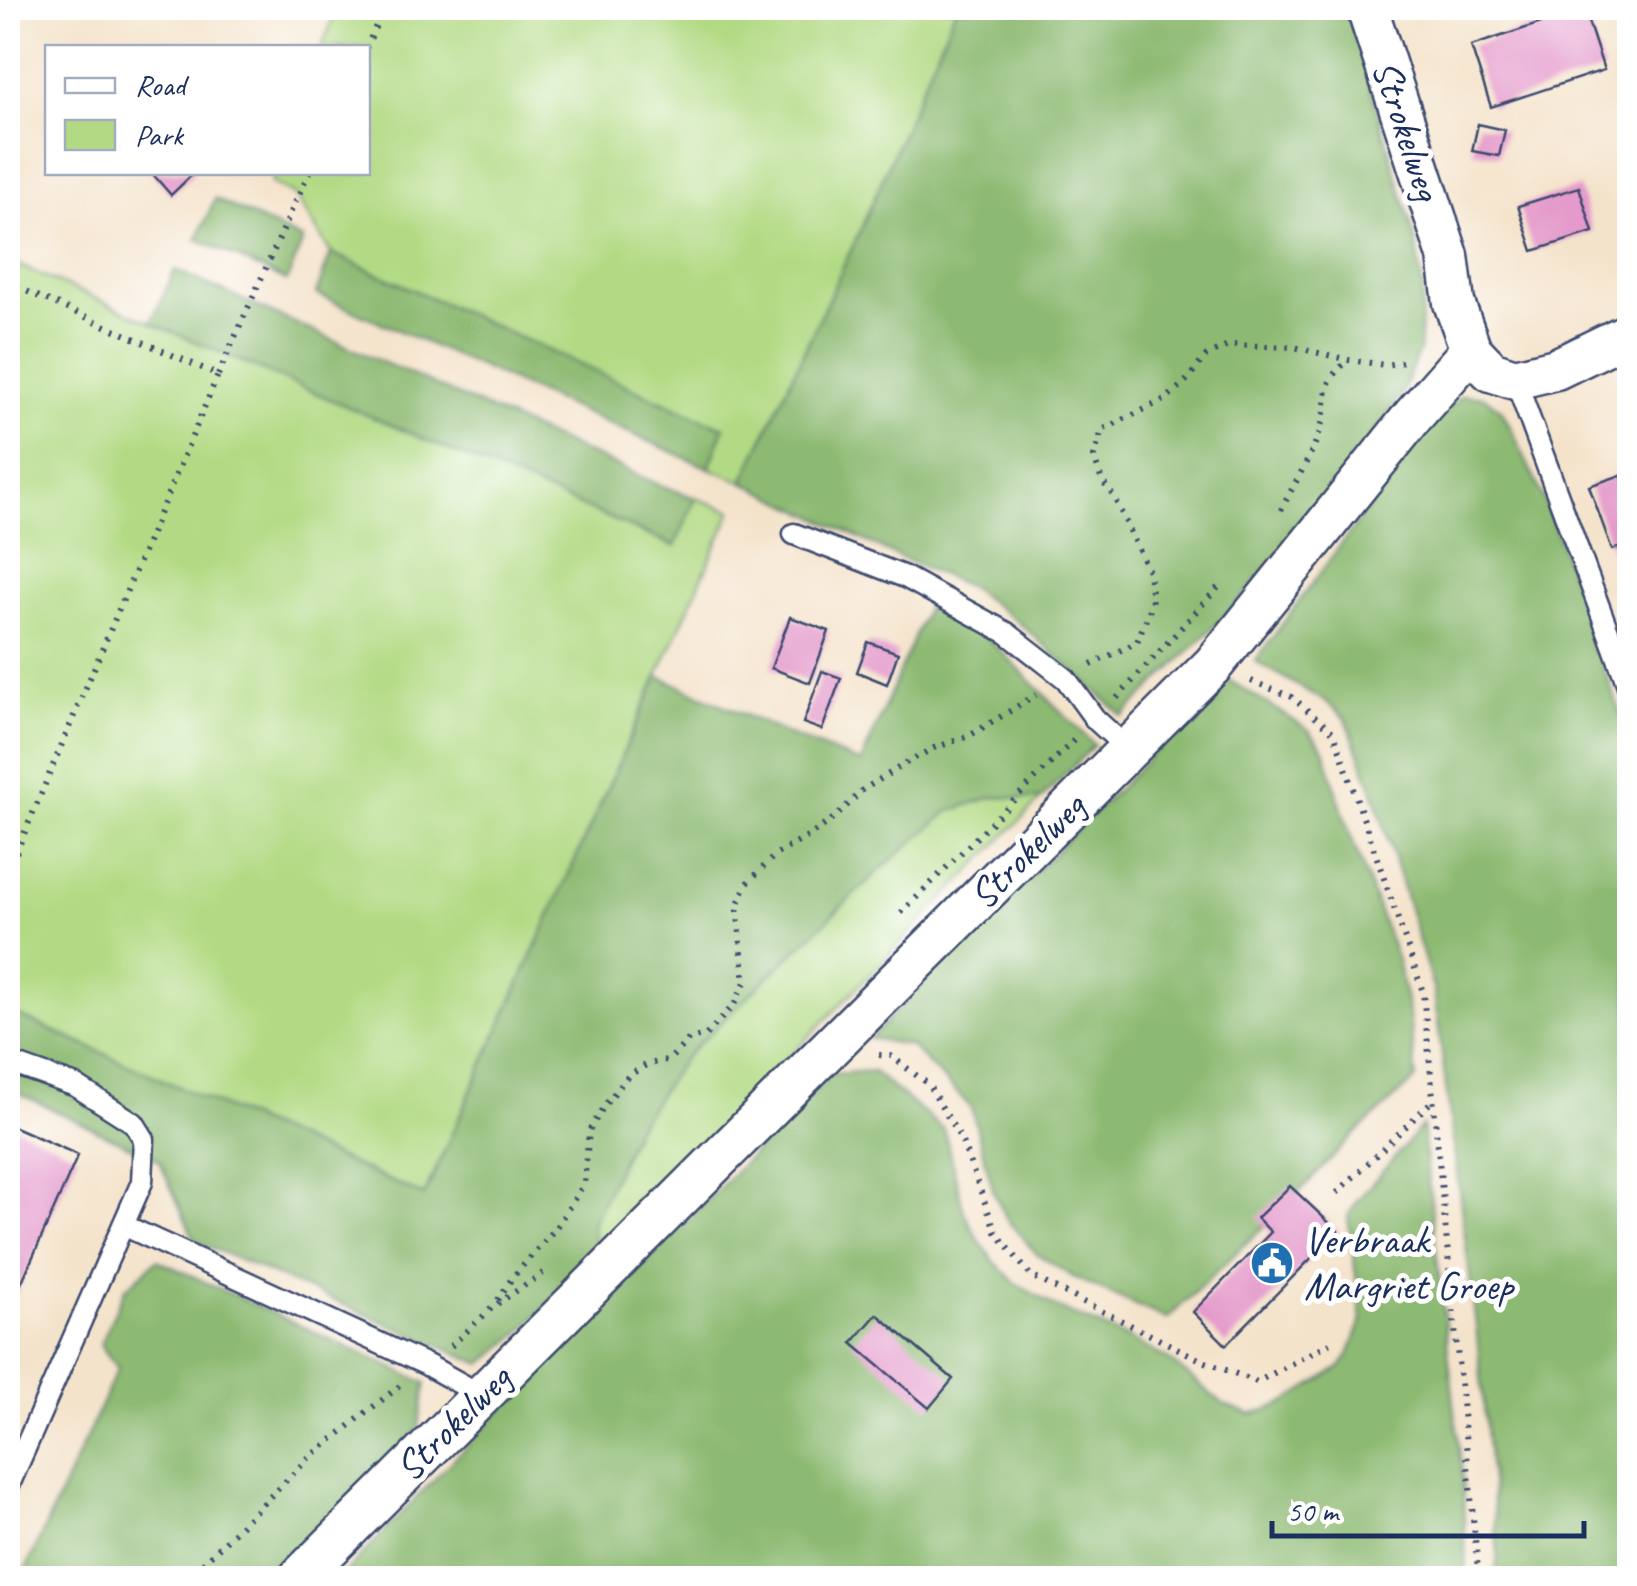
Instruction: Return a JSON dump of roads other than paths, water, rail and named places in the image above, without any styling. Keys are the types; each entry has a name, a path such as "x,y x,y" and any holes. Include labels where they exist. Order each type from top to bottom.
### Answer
{"street":[{"name":"Strokelweg","path":"299,1578 1213,665 1413,416 1471,350 1454,303 1448,256 1367,8"},
{"path":"1471,350 1491,371 1515,379 1556,369 1630,333"}],"lane":[{"path":"1515,379 1630,692"},
{"path":"794,534 905,577 1007,632 1066,679 1095,719 1129,750"},
{"path":"8,1062 76,1086 134,1123 144,1138 142,1182 8,1487"},
{"path":"123,1225 427,1365 481,1395"}],"place":[{"name":"Verbraak Margriet Groep","path":"1272,1263"}]}
